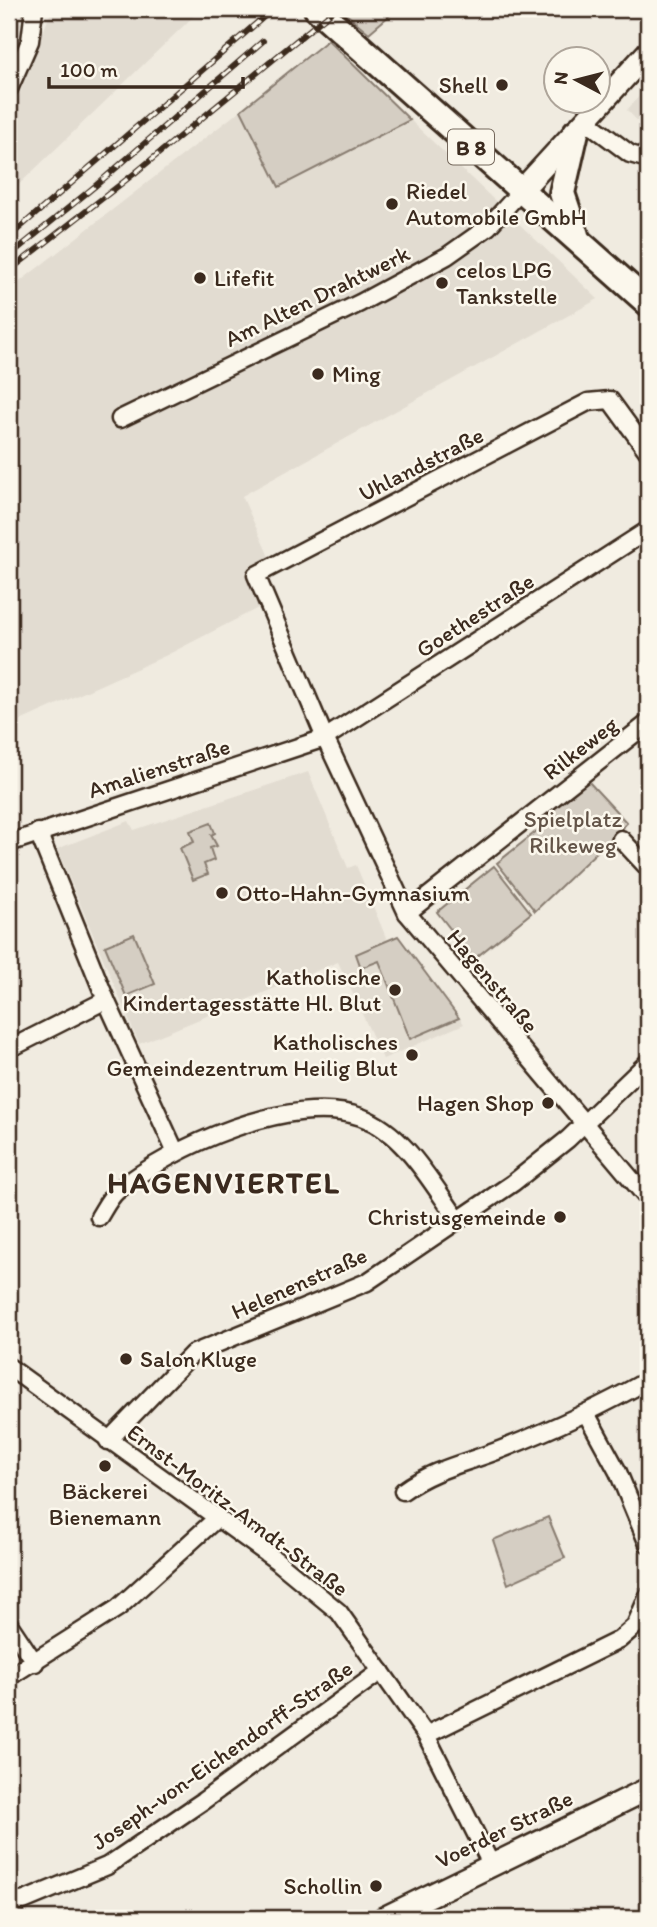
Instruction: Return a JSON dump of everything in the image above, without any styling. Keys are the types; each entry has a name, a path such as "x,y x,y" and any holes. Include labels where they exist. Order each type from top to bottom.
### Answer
{"main road":[{"name":"B 8","path":"317,9 648,303"},
{"path":"520,192 648,52"},
{"path":"578,239 562,193 581,126"},
{"name":"Voerder Straße","path":"384,1918 648,1789"}],"street":[{"path":"9,89 30,41 34,9"},
{"path":"581,126 631,154 648,159"},
{"name":"Am Alten Drahtwerk","path":"120,419 352,307 447,256 488,227 520,192"},
{"name":"Uhlandstraße","path":"256,575 588,402 610,400 648,452"},
{"name":"Goethestraße","path":"325,738 648,530"},
{"name":"Hagenstraße","path":"256,575 325,738 407,913 648,1199"},
{"name":"Rilkeweg","path":"407,913 648,723"},
{"name":"Amalienstraße","path":"9,843 325,738"},
{"path":"38,832 106,1000 176,1153"},
{"path":"621,839 648,868"},
{"path":"9,1049 106,1000"},
{"name":"Helenenstraße","path":"108,1441 192,1354 367,1282 513,1183 585,1124 648,1062"},
{"path":"99,1217 115,1192 176,1153 294,1111 321,1111 360,1116 388,1131 416,1162 458,1220"},
{"name":"Ernst-Moritz-Arndt-Straße","path":"10,1372 277,1561 339,1612 426,1735 491,1864"},
{"path":"404,1491 426,1474 499,1450 587,1415 648,1380"},
{"path":"587,1415 618,1472 648,1544"},
{"path":"9,1677 118,1608 216,1519"},
{"path":"426,1735 619,1640 635,1626 648,1596"},
{"path":"9,1624 35,1663"},
{"name":"Joseph-von-Eichendorff-Straße","path":"9,1900 23,1901 107,1867 203,1801 381,1671"}],"shaded area":[{"path":"9,9 17,9 21,23 9,55"},
{"path":"52,9 201,9 9,194 9,121"},
{"path":"648,86 648,132 627,110"},
{"path":"241,110 279,187 410,120 598,299 242,496 270,559 244,573 260,607 167,655 9,726 9,290"},
{"name":"Otto-Hahn-Gymnasium","path":"308,772 348,868 356,865 387,940 398,936 464,1024 383,1059 338,962 139,1044 57,849 129,821 134,830"}],"green space":[{"path":"340,9 397,9 369,33"},
{"path":"328,40 410,120 279,187 241,110"},
{"name":"Spielplatz Rilkeweg","path":"588,781 627,823 535,911 497,863 538,830 540,820"},
{"path":"211,823 215,833 211,835 217,846 210,848 214,860 204,864 208,874 193,880 180,848 194,842 190,831"},
{"path":"494,866 531,913 474,959 437,912"},
{"path":"134,934 155,984 126,996 105,946"},
{"path":"398,936 459,1018 410,1039 379,961 361,968 356,954"},
{"path":"548,1517 565,1558 508,1584 493,1540"}],"railway":[{"path":"9,237 273,9"},
{"path":"9,271 135,173 335,9"},
{"path":"9,256 94,187 263,41"}],"place":[{"name":"Shell","path":"502,85"},
{"name":"Riedel Automobile GmbH","path":"392,204"},
{"name":"Lifefit","path":"200,278"},
{"name":"celos LPG Tankstelle","path":"442,283"},
{"name":"Ming","path":"318,374"},
{"name":"Otto-Hahn-Gymnasium","path":"222,893"},
{"name":"Katholische Kindertagesstätte Hl. Blut","path":"395,990"},
{"name":"Katholisches Gemeindezentrum Heilig Blut","path":"412,1055"},
{"name":"Hagen Shop","path":"548,1103"},
{"name":"Christusgemeinde","path":"560,1217"},
{"name":"Salon Kluge","path":"126,1359"},
{"name":"Bäckerei Bienemann","path":"105,1466"},
{"name":"Schollin","path":"376,1886"}],"district":[{"name":"HAGENVIERTEL","path":"224,1182"}]}
